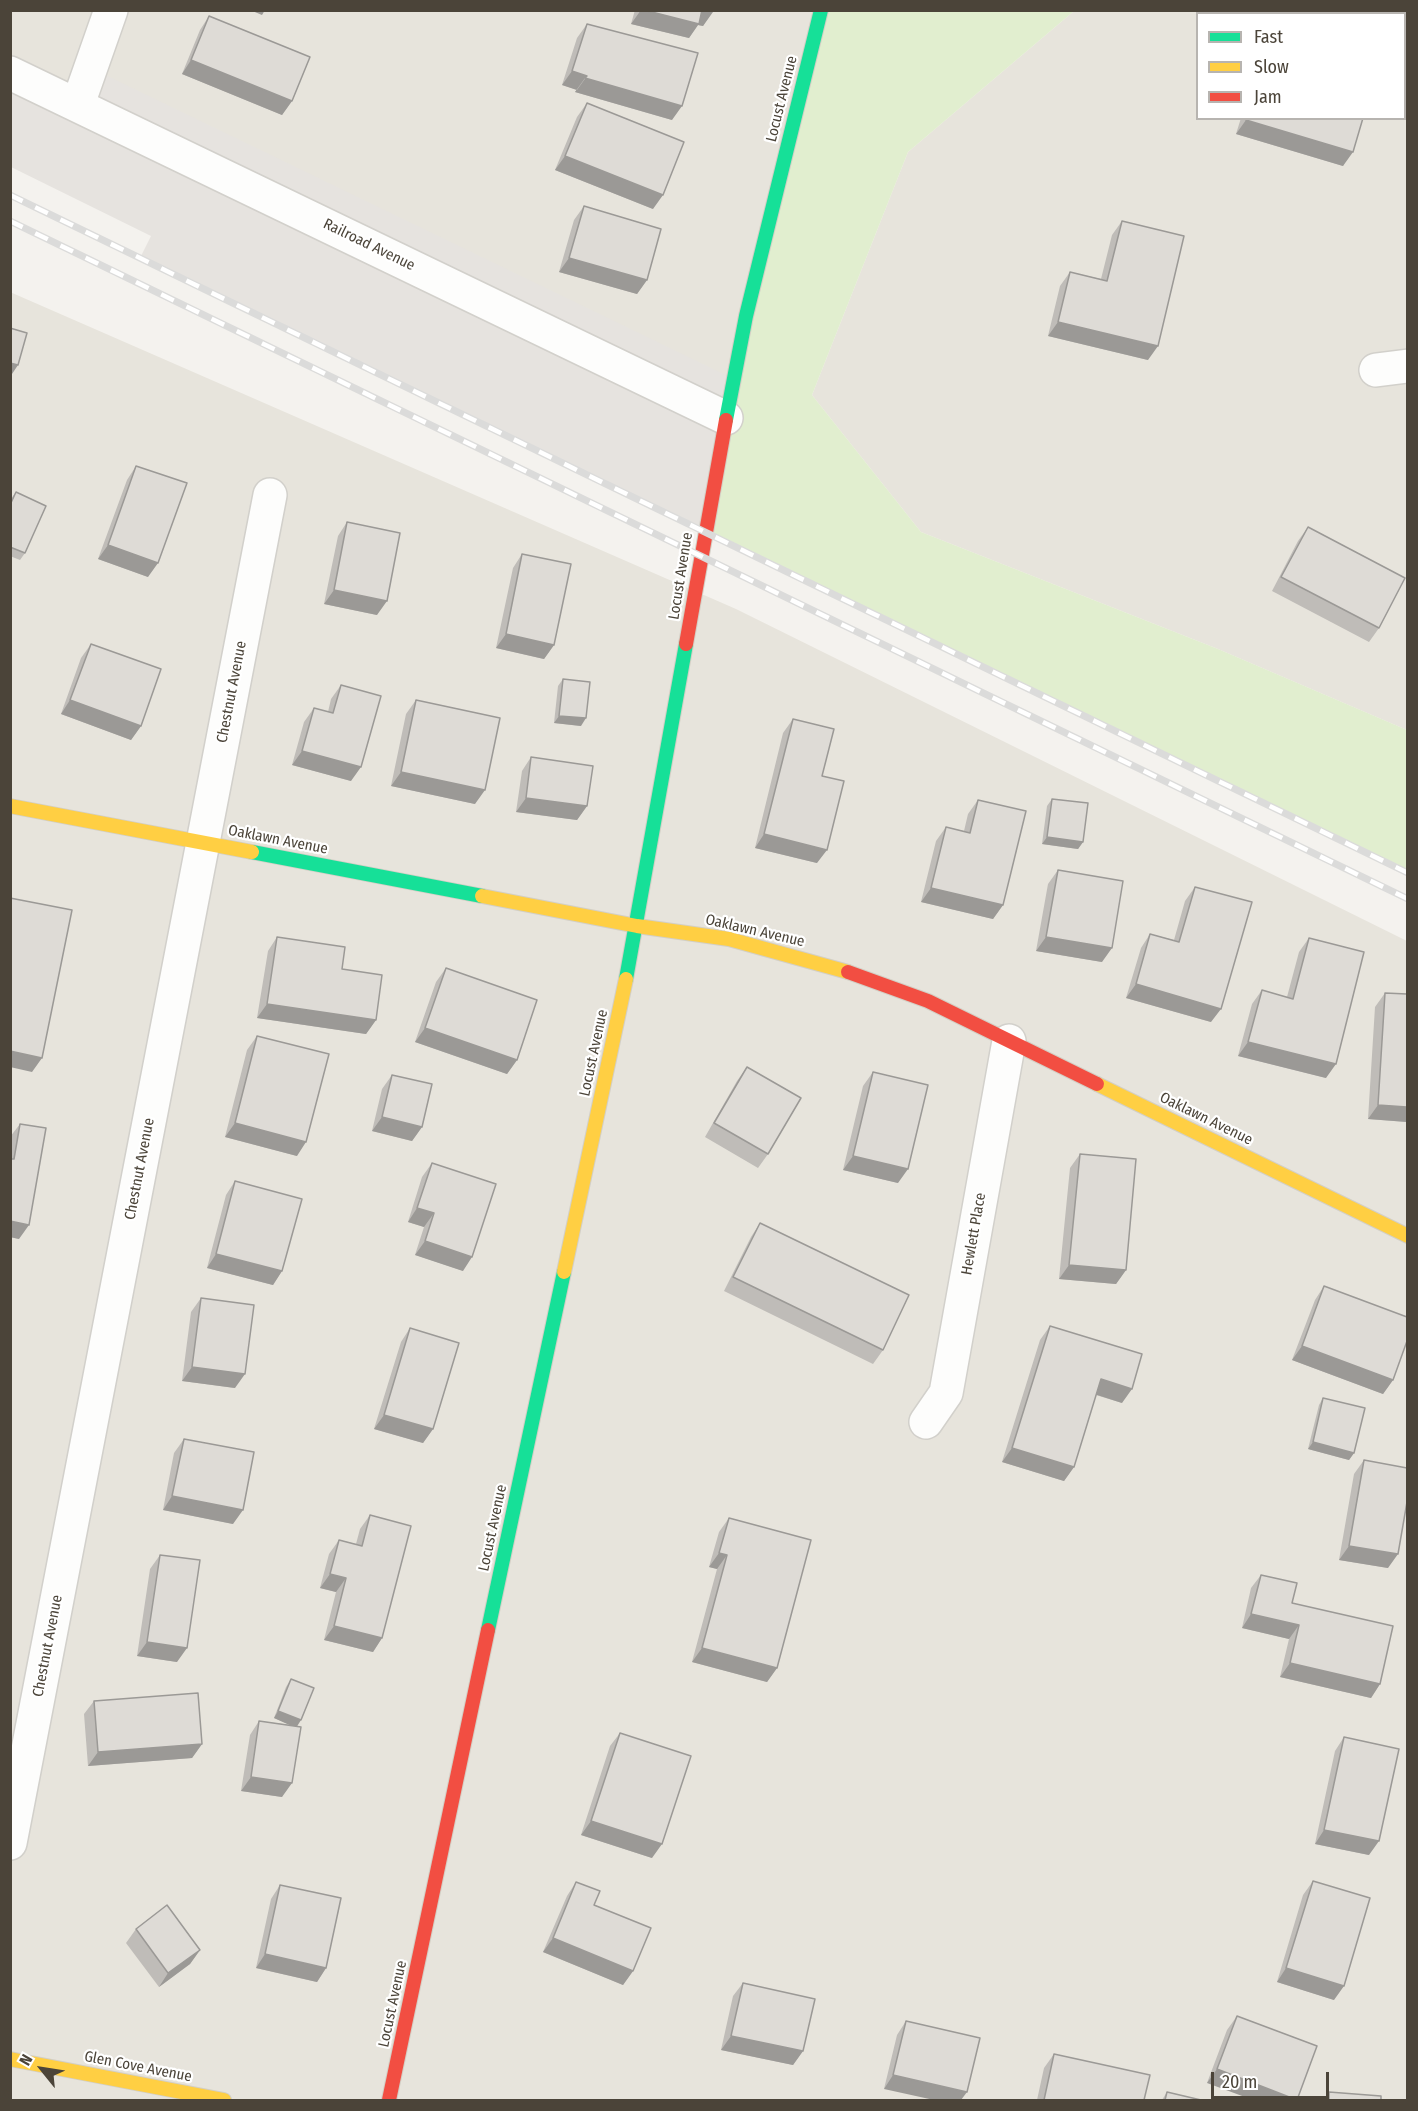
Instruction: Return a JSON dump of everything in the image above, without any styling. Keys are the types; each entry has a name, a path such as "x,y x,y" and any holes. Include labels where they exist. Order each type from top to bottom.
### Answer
{"street":[{"path":"78,104 111,10"},
{"name":"Locust Avenue","path":"389,2100 637,926 746,316 821,10"},
{"name":"Railroad Avenue","path":"10,73 726,418"},
{"name":"Chestnut Avenue","path":"10,1843 270,495"},
{"name":"Oaklawn Avenue","path":"10,806 637,926 729,939 859,975 928,1001 1407,1236"},
{"name":"Hewlett Place","path":"926,1422 946,1393 1009,1041"},
{"name":"Glen Cove Avenue","path":"10,2059 224,2100"}],"shaded area":[{"path":"10,11 821,11 734,379 11,73"},
{"path":"1074,11 1407,11 1407,730 1218,649 921,532 812,395 908,152"},
{"path":"91,68 734,379 705,533 140,258 151,236 11,167 10,73 78,104"},
{"path":"10,292 736,609 1407,941 1407,2100 11,2100"}],"green space":[{"path":"821,11 1074,11 908,152 812,395 921,532 1218,649 1407,730 1407,873 705,533"}],"building":[{"path":"644,10 702,10 699,24"},
{"path":"209,16 310,57 292,101 191,60"},
{"path":"587,24 698,53 682,106 585,78 587,76 572,71"},
{"path":"587,103 684,142 663,195 565,156"},
{"path":"1246,120 1362,120 1353,152"},
{"path":"584,206 661,229 647,280 569,258"},
{"path":"1122,221 1184,236 1158,346 1058,322 1070,272 1107,281"},
{"path":"10,328 27,333 18,365 10,363"},
{"path":"136,466 187,483 158,563 108,545"},
{"path":"16,492 46,506 25,553 10,547 10,505"},
{"path":"347,522 400,533 387,601 334,590"},
{"path":"1308,527 1405,578 1379,628 1281,577"},
{"path":"522,554 571,564 554,645 506,634"},
{"path":"91,644 161,669 141,726 70,700"},
{"path":"563,679 590,682 586,718 559,716"},
{"path":"341,685 381,696 361,767 302,751 314,708 333,713"},
{"path":"416,700 500,718 485,790 401,772"},
{"path":"793,719 834,729 822,776 844,781 827,850 764,834"},
{"path":"531,757 593,766 587,806 526,798"},
{"path":"1052,799 1088,803 1083,842 1047,837"},
{"path":"978,800 1026,811 1003,905 931,888 946,827 970,833"},
{"path":"1058,870 1123,881 1112,948 1046,937"},
{"path":"1195,887 1252,902 1221,1009 1136,984 1150,934 1179,942"},
{"path":"10,898 72,910 42,1058 10,1051"},
{"path":"277,937 345,947 342,969 382,975 376,1020 267,1004"},
{"path":"1309,938 1364,952 1336,1064 1248,1042 1262,990 1293,999"},
{"path":"446,968 537,1000 517,1060 425,1028"},
{"path":"1385,993 1407,994 1407,1107 1378,1105"},
{"path":"257,1036 329,1054 306,1142 235,1123"},
{"path":"747,1067 801,1098 768,1154 714,1123"},
{"path":"873,1072 928,1085 908,1169 853,1156"},
{"path":"392,1075 432,1084 422,1127 382,1117"},
{"path":"20,1124 46,1128 29,1225 10,1221 10,1159 14,1159"},
{"path":"1080,1154 1136,1159 1126,1270 1069,1265"},
{"path":"432,1163 496,1184 472,1257 425,1241 434,1213 417,1208"},
{"path":"235,1181 302,1199 282,1271 216,1254"},
{"path":"760,1223 909,1295 883,1350 733,1277"},
{"path":"1324,1286 1407,1317 1407,1341 1393,1380 1302,1346"},
{"path":"201,1298 254,1305 245,1374 192,1367"},
{"path":"1050,1326 1142,1354 1132,1389 1101,1379 1074,1467 1012,1448"},
{"path":"410,1328 459,1343 433,1429 384,1415"},
{"path":"1323,1398 1365,1408 1354,1453 1313,1442"},
{"path":"184,1439 254,1452 243,1510 172,1496"},
{"path":"1364,1460 1407,1468 1407,1502 1398,1554 1349,1546"},
{"path":"370,1515 411,1526 382,1638 334,1626 346,1578 330,1574 339,1540 362,1546"},
{"path":"729,1518 811,1540 777,1668 702,1648 727,1555 719,1553"},
{"path":"160,1555 200,1560 187,1648 147,1642"},
{"path":"1261,1575 1297,1583 1292,1603 1393,1626 1380,1684 1290,1663 1299,1625 1251,1614"},
{"path":"291,1679 314,1688 301,1720 278,1711"},
{"path":"198,1693 202,1744 98,1752 94,1701"},
{"path":"259,1721 301,1727 292,1783 251,1777"},
{"path":"620,1733 691,1756 662,1844 591,1821"},
{"path":"1344,1737 1399,1749 1379,1841 1324,1830"},
{"path":"1313,1881 1370,1898 1344,1986 1286,1968"},
{"path":"576,1882 600,1891 594,1905 651,1928 633,1971 553,1938"},
{"path":"280,1885 341,1898 326,1968 265,1954"},
{"path":"167,1905 200,1950 168,1973 136,1929"},
{"path":"743,1983 815,1999 803,2051 731,2036"},
{"path":"1237,2016 1317,2046 1297,2100 1217,2069"},
{"path":"906,2021 980,2038 967,2092 893,2075"},
{"path":"1054,2054 1150,2075 1144,2100 1044,2100"},
{"path":"1167,2092 1201,2100 1165,2100"},
{"path":"1329,2092 1381,2096 1381,2100 1329,2100"}],"railway":[{"path":"10,195 1408,873"},
{"path":"10,221 1408,899"}],"traffic: fast":[{"path":"726,420 746,316 821,10"},
{"path":"626,979 686,644"},
{"path":"252,852 482,896"},
{"path":"488,1630 564,1272"}],"traffic: slow":[{"path":"10,806 252,852"},
{"path":"482,896 637,926 729,939 848,972"},
{"path":"564,1272 626,979"},
{"path":"1097,1084 1408,1236"},
{"path":"10,2059 224,2100"}],"traffic: jam":[{"path":"686,644 726,420"},
{"path":"848,972 928,1001 1097,1084"},
{"path":"389,2100 488,1630"}]}
